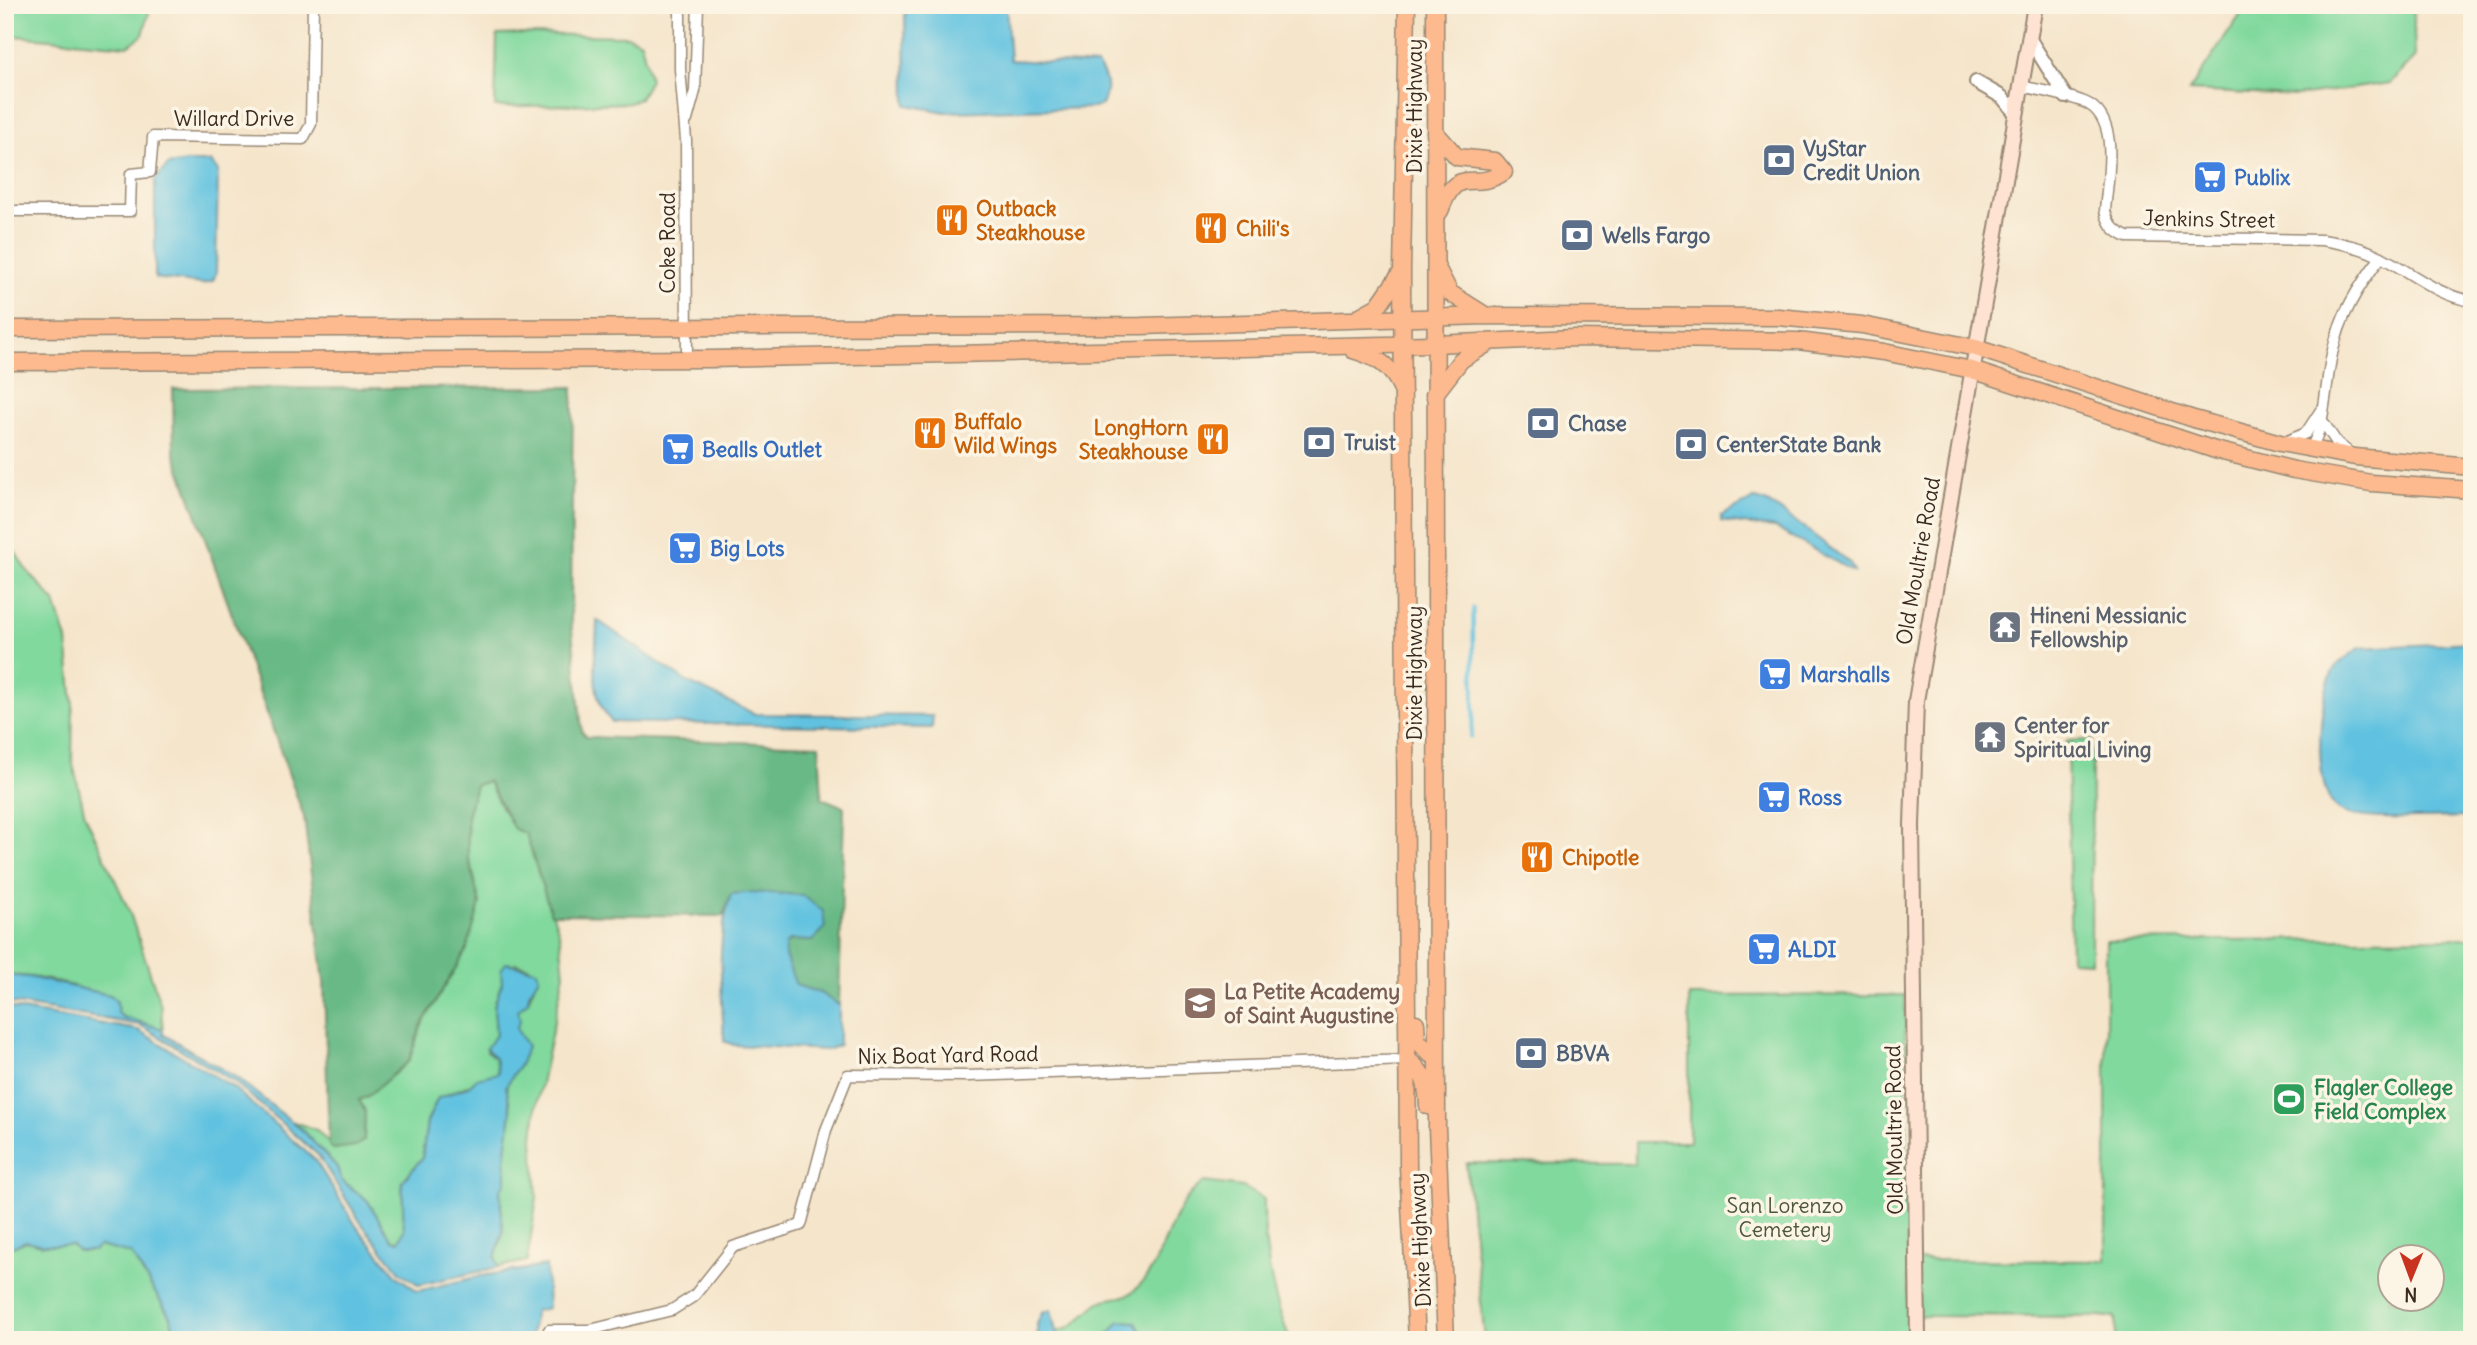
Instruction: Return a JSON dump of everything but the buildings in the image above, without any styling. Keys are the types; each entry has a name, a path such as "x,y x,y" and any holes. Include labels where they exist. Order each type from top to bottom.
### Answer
{"main road":[{"name":"Dixie Highway","path":"1407,5 1402,271 1408,1134 1417,1340"},
{"name":"Dixie Highway","path":"1435,5 1434,395 1438,1028 1440,1236 1446,1340"},
{"name":"Old Moultrie Road","path":"1918,1340 1912,748 1926,631 2035,5"},
{"path":"1434,132 1457,157 1496,161 1504,172 1492,180 1465,180 1453,184 1447,191 1436,219"},
{"path":"1434,261 1450,293 1488,316"},
{"path":"1354,318 1378,306 1391,292 1402,271"},
{"path":"1709,339 1710,315"},
{"path":"5,328 1141,326 1354,318 1710,315 1862,325 1976,348 2194,419 2280,443 2355,457 2472,467"},
{"path":"1072,352 1098,344 1134,341 1142,332 1141,326"},
{"path":"5,362 687,359 1499,341 1709,339 1844,346 1972,370 2253,461 2371,483 2472,490"},
{"path":"1434,395 1461,360 1472,351 1499,341"},
{"path":"1337,345 1380,360 1391,370 1404,395"},
{"path":"2253,461 2290,458 2310,449"},
{"path":"1406,834 1415,851 1417,1040 1430,1054"},
{"path":"1408,1060 1421,1059 1430,1054 1438,1028"},
{"path":"1408,1060 1422,1072 1427,1087 1432,1199 1440,1236"},
{"path":"1408,1134 1415,1147 1417,1166 1425,1340"}],"street":[{"name":"Willard Drive","path":"16,211 130,211 131,174 150,172 153,137 303,139 311,124 312,112 313,5"},
{"name":"Coke Road","path":"680,5 680,69 685,127 687,359"},
{"name":"Coke Road","path":"685,127 695,91 698,5"},
{"path":"2029,38 2066,97"},
{"path":"1976,82 2002,97 2016,114"},
{"name":"Jenkins Street","path":"2021,86 2088,104 2108,131 2105,211 2108,221 2127,237 2322,240 2345,244 2381,257"},
{"path":"2310,449 2319,438 2344,312 2381,257 2444,293 2472,301"},
{"path":"2280,443 2306,433 2322,414"},
{"path":"2322,414 2333,438 2355,457"},
{"name":"Nix Boat Yard Road","path":"549,1330 590,1329 672,1310 694,1296 733,1247 801,1225 826,1130 848,1074 968,1076 1408,1060"}],"green space":[{"path":"5,5 151,5 143,35 128,46 5,35"},
{"path":"2247,5 2413,5 2415,57 2390,83 2297,96 2189,91"},
{"path":"497,35 628,36 641,42 650,80 640,98 630,103 495,107"},
{"path":"573,387 571,619 582,732 587,737 819,745 822,798 844,807 839,1005 820,993 795,985 785,956 785,945 790,940 812,941 802,895 731,894 723,916 551,914 526,834 514,829 488,781 476,785 467,816 468,856 480,904 467,949 421,1026 409,1061 368,1096 359,1100 365,1111 364,1140 356,1146 334,1149 329,1146 324,982 304,817 174,452 173,389"},
{"path":"5,535 25,568 55,602 67,640 73,704 72,760 85,815 129,910 161,1006 163,1029 123,1017 118,1013 117,1002 92,992 47,980 5,975"},
{"path":"2092,740 2091,962 2071,961 2067,741"},
{"path":"488,781 502,809 526,833 560,936 564,974 536,1108 533,1139 537,1198 527,1261 499,1267 495,1258 503,1232 500,1189 506,1182 505,1160 511,1111 506,1086 521,1063 524,1041 516,1028 518,1010 528,1001 535,983 529,967 515,963 502,983 494,1006 496,1035 487,1051 495,1058 498,1073 438,1098 427,1122 422,1158 402,1182 404,1230 399,1241 392,1241 367,1200 341,1180 337,1167 291,1121 317,1130 334,1149 364,1140 365,1111 359,1100 368,1096 409,1061 421,1026 467,949 475,880 468,856 467,816 476,785"},
{"name":"Flagler College Field Complex","path":"2472,938 2472,1340 2116,1340 2115,1317 1918,1316 1917,1260 2106,1261 2106,941"},
{"name":"San Lorenzo Cemetery","path":"1905,995 1909,1340 1485,1340 1466,1163 1635,1164 1635,1142 1689,1142 1689,996"},
{"path":"1204,1182 1243,1187 1264,1199 1270,1271 1290,1340 1145,1340 1136,1322 1095,1340 1058,1340 1056,1332 1075,1323 1100,1302 1128,1295 1143,1281 1153,1268 1181,1206"},
{"path":"26,1241 42,1245 71,1245 79,1251 100,1246 131,1254 171,1318 176,1340 5,1340 5,1250"}],"water":[{"path":"1006,5 1010,60 1097,65 1106,84 1102,105 1094,108 945,112 906,105 905,7 718,6"},
{"path":"211,162 218,171 216,273 213,281 203,284 155,278 155,180 168,165"},
{"path":"1754,499 1774,507 1802,526 1850,563 1854,572 1775,528 1721,521 1721,516"},
{"path":"597,620 687,682 755,714 933,716 932,728 612,722 604,712 596,687"},
{"path":"2472,642 2472,817 2383,818 2365,817 2339,810 2330,800 2324,785 2320,744 2327,686 2337,665 2360,648"},
{"path":"751,892 802,895 823,911 825,928 812,941 790,940 785,945 785,956 796,985 820,993 839,1005 839,1045 827,1050 734,1045 724,1041 721,948 726,912 731,894"},
{"path":"506,963 537,970 539,977 529,993 528,1001 518,1010 520,1021 516,1028 527,1046 521,1063 506,1086 511,1111 505,1160 506,1182 500,1190 503,1231 495,1258 499,1267 419,1285 400,1272 361,1223 318,1155 236,1083 140,1025 5,1002 5,975 29,977 110,995 117,1002 118,1013 123,1017 163,1029 163,1034 237,1078 301,1129 337,1167 341,1180 367,1200 392,1240 399,1241 404,1230 402,1182 422,1158 427,1122 438,1098 468,1087 477,1078 498,1073 495,1058 486,1048 496,1035 494,1006 502,983 501,970"},
{"path":"5,1007 138,1030 234,1088 315,1160 357,1227 397,1276 418,1291 481,1276 546,1266 548,1308 535,1311 530,1340 425,1340 419,1335 406,1340 176,1340 171,1318 131,1254 100,1246 93,1251 78,1251 71,1245 42,1245 26,1241 5,1250"},
{"path":"1051,1310 1058,1340 1038,1340 1037,1324 1042,1313"},
{"path":"1120,1321 1136,1322 1145,1340 1095,1340 1111,1332"}],"waterway":[{"path":"1471,737 1474,713 1473,608"}],"place":[{"name":"VyStar Credit Union","path":"1779,160"},
{"name":"Publix","path":"2210,177"},
{"name":"Outback Steakhouse","path":"952,220"},
{"name":"Chili's","path":"1211,228"},
{"name":"Wells Fargo","path":"1577,235"},
{"name":"Chase","path":"1543,423"},
{"name":"Buffalo Wild Wings","path":"930,433"},
{"name":"LongHorn Steakhouse","path":"1213,439"},
{"name":"Truist","path":"1319,442"},
{"name":"CenterState Bank","path":"1691,444"},
{"name":"Bealls Outlet","path":"678,449"},
{"name":"Big Lots","path":"685,548"},
{"name":"Hineni Messianic Fellowship","path":"2005,627"},
{"name":"Marshalls","path":"1775,674"},
{"name":"Center for Spiritual Living","path":"1990,737"},
{"name":"Ross","path":"1774,797"},
{"name":"Chipotle","path":"1537,857"},
{"name":"ALDI","path":"1764,949"},
{"name":"La Petite Academy of Saint Augustine","path":"1200,1003"},
{"name":"BBVA","path":"1531,1053"},
{"name":"Flagler College Field Complex","path":"2289,1099"}]}
